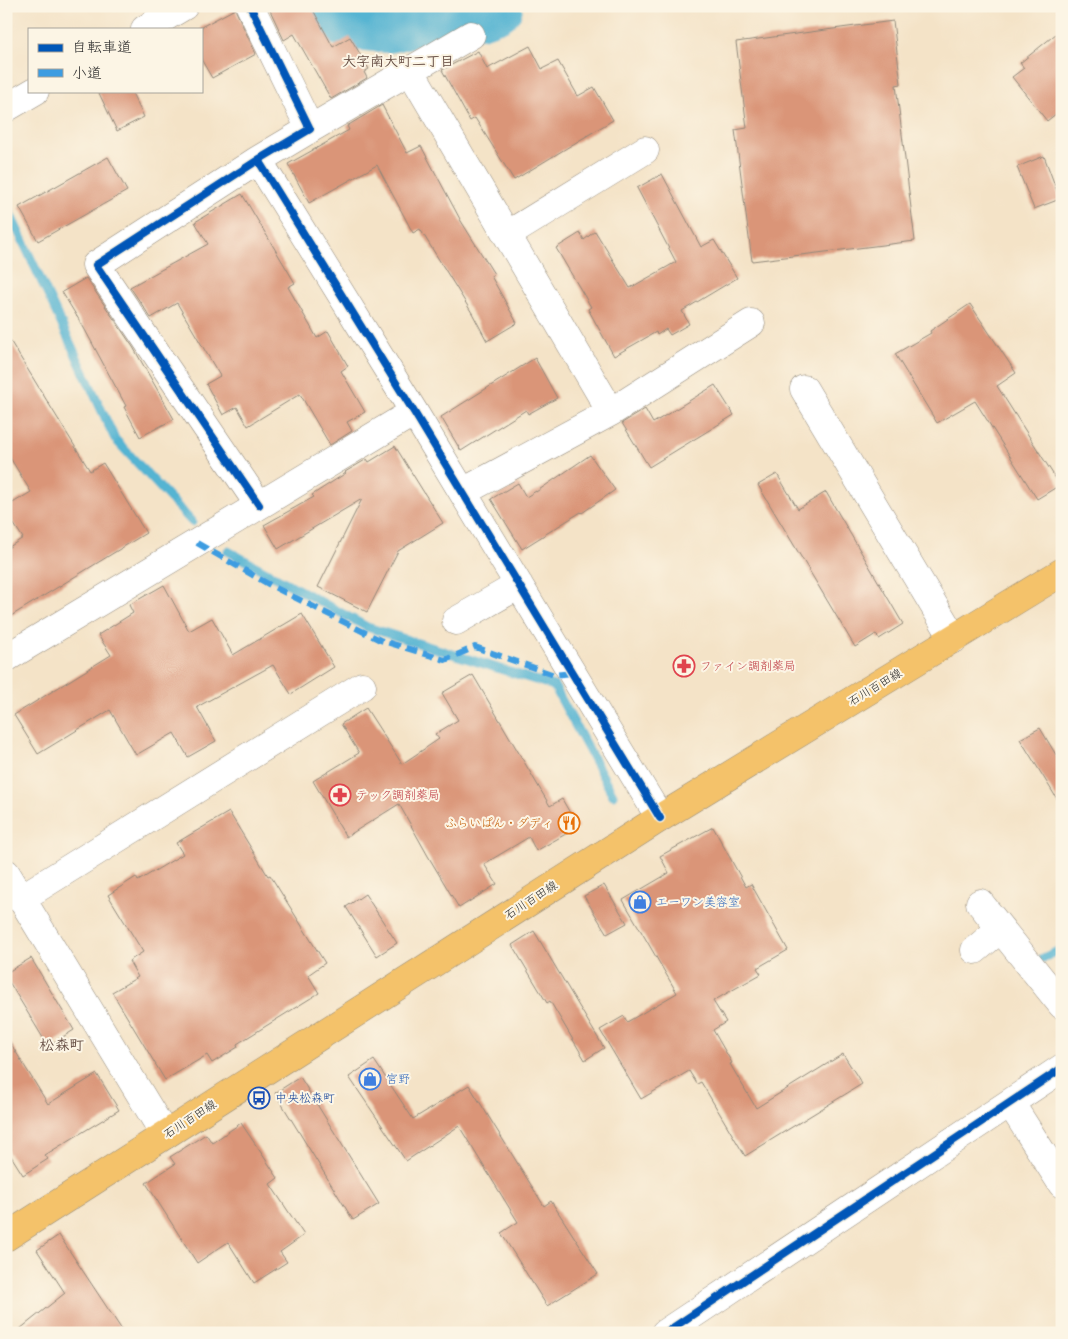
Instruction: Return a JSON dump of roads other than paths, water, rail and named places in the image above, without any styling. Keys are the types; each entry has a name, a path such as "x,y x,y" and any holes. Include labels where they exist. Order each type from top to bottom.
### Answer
{"main road":[{"name":"石川百田線","path":"6,1237 660,818 1062,572"}],"street":[{"path":"147,28 184,6"},
{"path":"250,6 310,129"},
{"path":"259,505 96,265 258,160 471,35"},
{"path":"410,70 611,412"},
{"path":"6,108 33,92"},
{"path":"507,235 645,150"},
{"path":"258,160 463,492 660,818"},
{"path":"463,492 611,412 751,323"},
{"path":"804,389 954,639"},
{"path":"6,658 414,412"},
{"path":"456,621 519,585"},
{"path":"20,899 362,686"},
{"path":"6,873 20,899 165,1135"},
{"path":"980,903 1062,1005"},
{"path":"975,950 1000,929"},
{"path":"665,1333 1011,1104 1062,1068"},
{"path":"1011,1104 1062,1184"}],"waterway":[{"path":"322,6 328,15 354,23 388,26 417,19 479,12 496,6"},
{"path":"6,205 115,439 192,522"},
{"path":"228,551 367,627 554,686 613,795"},
{"path":"1043,958 1062,949"}],"place":[{"name":"ファイン調剤薬局","path":"684,666"},
{"name":"テック調剤薬局","path":"340,795"},
{"name":"ふらいぱん・ダディ","path":"569,823"},
{"name":"エーワン美容室","path":"640,902"},
{"name":"宮野","path":"370,1079"},
{"name":"中央松森町","path":"259,1098"}],"district":[{"name":"大字南大町二丁目","path":"398,61"},
{"name":"松森町","path":"62,1045"}]}
